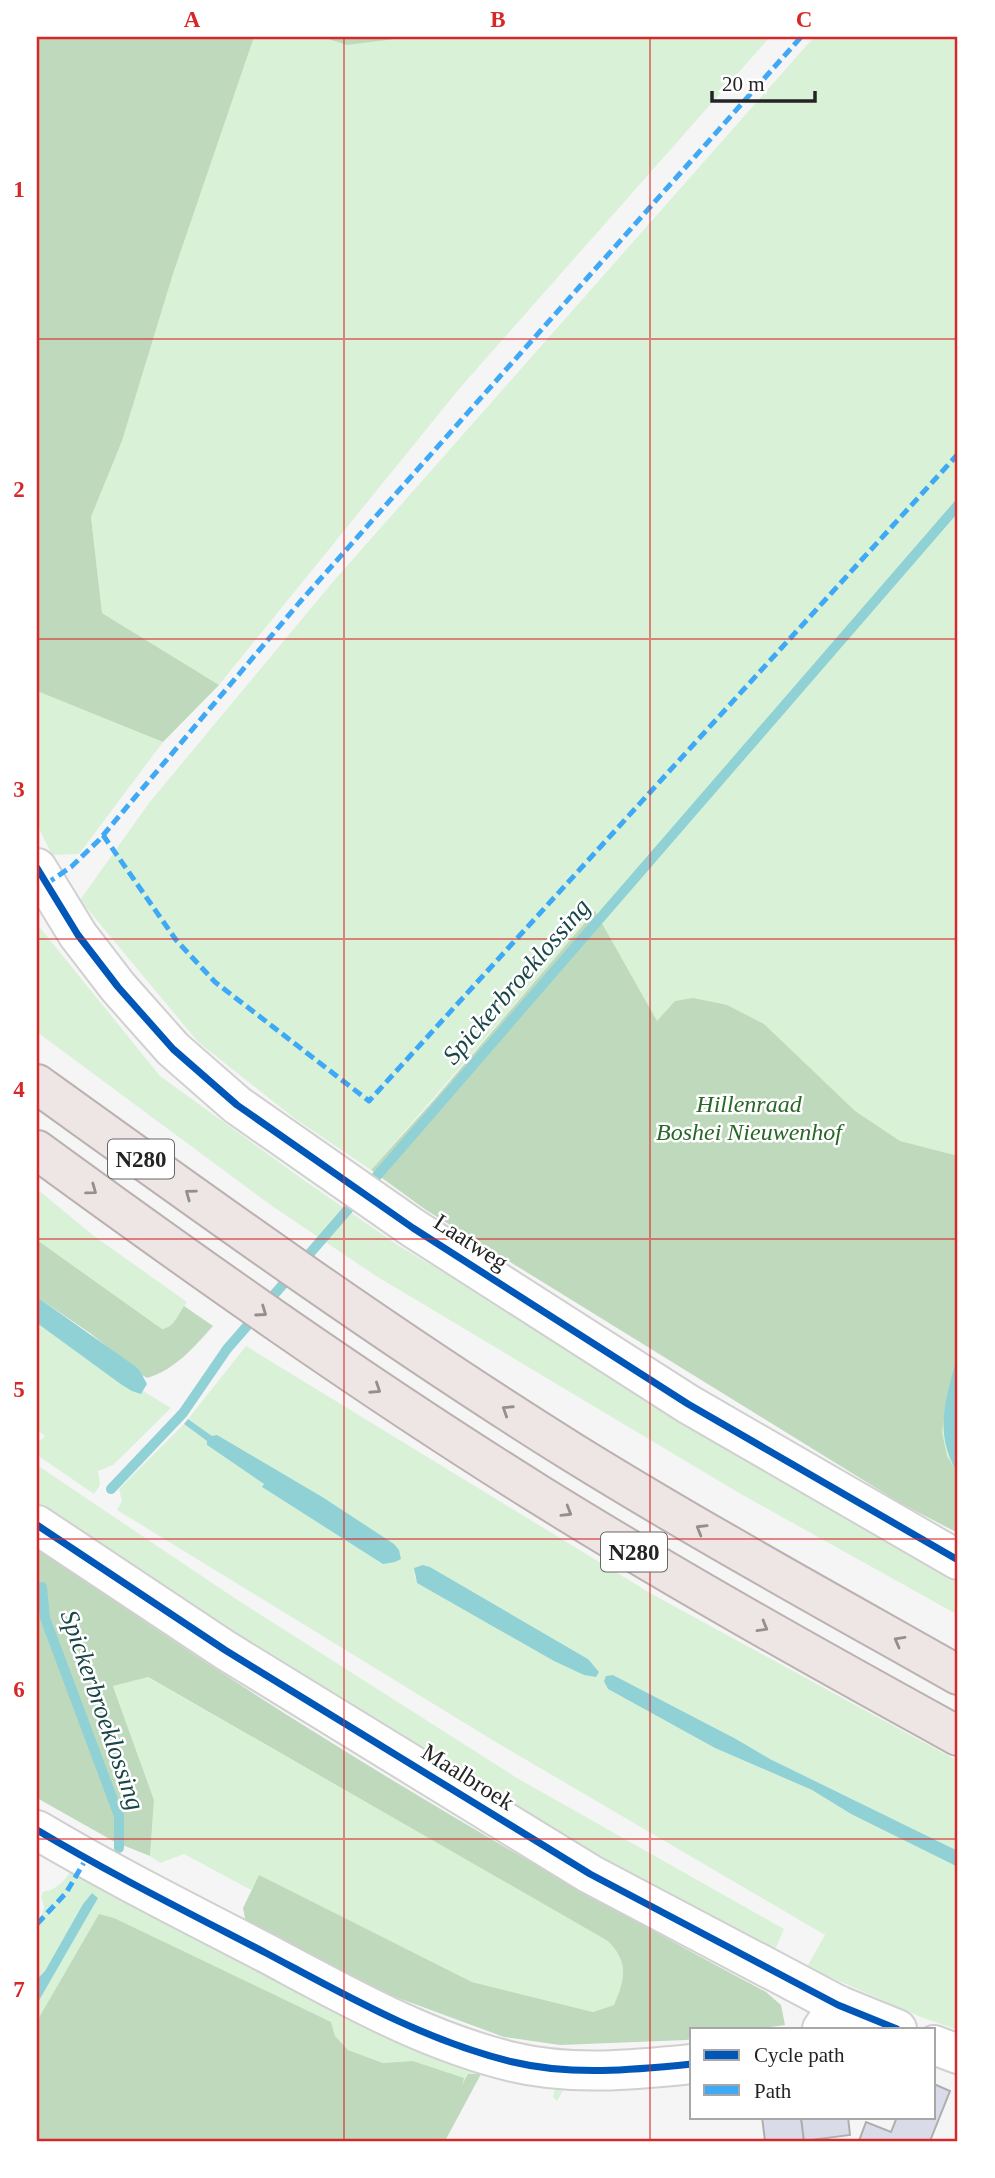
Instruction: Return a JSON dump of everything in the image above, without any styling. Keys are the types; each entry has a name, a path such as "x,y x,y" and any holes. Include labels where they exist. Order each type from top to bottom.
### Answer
{"highway":[{"name":"N280","path":"37,1084 352,1308 572,1452 751,1559 958,1675"},
{"name":"N280","path":"37,1150 319,1352 534,1492 684,1582 958,1736"}],"street":[{"name":"Laatweg","path":"37,868 86,945 118,987 173,1049 237,1105 413,1228 688,1405 958,1560"},
{"name":"Maalbroek","path":"37,1525 225,1650 590,1874 830,2017 891,2028"},
{"path":"37,1830 86,1859 371,2009 464,2047 514,2062 575,2071 690,2064"},
{"path":"936,2046 958,2054"}],"green space":[{"path":"37,37 254,37 173,274 122,441 91,517 102,613 219,685 163,742 37,691"},
{"path":"254,37 322,37 347,45 412,37 770,37 459,389 219,685 102,613 91,517 122,441 173,274"},
{"path":"322,37 412,37 347,45"},
{"name":"Hillenraad Boshei Nieuwenhof","path":"814,37 958,37 958,1511 435,1158 595,912 371,1170 294,1118 198,1042 80,900 149,803 331,584"},
{"path":"37,691 163,742 79,854 52,855 37,825"},
{"name":"Hillenraad Boshei Nieuwenhof","path":"595,911 657,1021 675,1001 693,998 727,1005 764,1024 855,1111 900,1141 958,1156 958,1352 942,1432 947,1456 958,1474 958,1533 902,1504 426,1210 371,1170"},
{"path":"37,924 160,1076 399,1246 958,1573 958,1615 739,1493 376,1276 272,1206 37,1032"},
{"path":"37,1189 94,1236 187,1302 173,1322 162,1329 37,1240"},
{"path":"37,1240 162,1329 172,1324 184,1306 213,1326 175,1364 147,1378 139,1369 37,1297"},
{"path":"37,1323 141,1393 143,1391 171,1408 113,1465 98,1471 100,1485 94,1494 37,1455 37,1437 41,1440 45,1436 37,1430"},
{"path":"246,1346 650,1593 958,1761 958,1851 770,1759 613,1675 608,1689 715,1748 812,1790 851,1814 958,1867 958,2030 921,2017 807,1967 825,1935 499,1744 117,1510 122,1501 119,1489 184,1424 207,1441 207,1445 264,1484 262,1487 298,1510 393,1544 324,1498 217,1436 212,1436 188,1419","holes":["423,1565 588,1659 584,1675 417,1583 414,1574"]},
{"path":"37,1465 233,1597 517,1778 784,1929 774,1952 460,1783 37,1508"},
{"path":"37,1547 213,1667 394,1781 578,1889 766,1992 781,2005 785,2025 762,2028 690,2028 690,2039 686,2040 560,2045 504,2037 363,1985 246,1923 243,1908 259,1875 472,1982 593,2012 614,2005 621,1987 622,1964 608,1941 148,1677 113,1686 154,1800 150,1856 115,1842 37,1798"},
{"path":"147,1677 609,1941 620,1956 623,1971 621,1987 614,2005 593,2012 472,1982 259,1876 251,1890 184,1854 160,1863 150,1856 154,1800 113,1685"},
{"path":"76,1863 569,2081 557,2101 553,2097 555,2086 468,2074 460,2090 463,2078 413,2061 383,2063 348,2050 335,2036 331,2022 99,1915 37,2021 37,2004 98,1898 92,1893 83,1904 45,1971 37,1979 37,1931 44,1907 41,1897 43,1892 62,1882"},
{"path":"99,1914 114,1918 331,2022 335,2036 348,2050 383,2063 413,2061 464,2078 462,2085 468,2074 481,2074 445,2141 37,2141 37,2021"}],"water":[{"path":"37,1297 139,1369 147,1384 141,1394 122,1385 37,1323"},
{"path":"958,1352 958,1474 945,1443 944,1414"},
{"path":"188,1419 212,1436 217,1435 324,1498 394,1544 401,1559 383,1564 262,1487 264,1484 207,1445 207,1441 184,1424"},
{"path":"423,1565 588,1659 599,1672 596,1677 584,1675 554,1661 417,1583 414,1568"},
{"path":"613,1675 770,1759 958,1851 958,1867 851,1814 812,1790 715,1748 608,1689 604,1681 606,1676"},
{"path":"92,1893 98,1898 37,2004 37,1979 45,1971"}],"building":[{"path":"936,2085 950,2091 930,2141 859,2141 866,2122 891,2132 897,2118 936,2118"},
{"path":"762,2118 801,2118 804,2141 765,2141"},
{"path":"801,2118 848,2118 850,2135 804,2141"}],"waterway":[{"name":"Spickerbroeklossing","path":"111,1489 183,1413 227,1349 958,505"},
{"name":"Spickerbroeklossing","path":"42,1587 45,1618 119,1816 119,1848"}],"marked path":[{"path":"46,884 71,867 99,840 299,603 801,37"},
{"path":"103,835 176,940 215,982 369,1101 958,454"},
{"path":"37,1924 66,1893 86,1859"}],"cycle path":[{"path":"37,868 78,935 118,987 173,1049 237,1105 413,1228 688,1404 958,1560"},
{"path":"37,1525 225,1650 590,1874 838,2005 895,2028"},
{"path":"37,1830 122,1878 356,2000 448,2042 513,2062 557,2069 625,2070 690,2064"}]}
